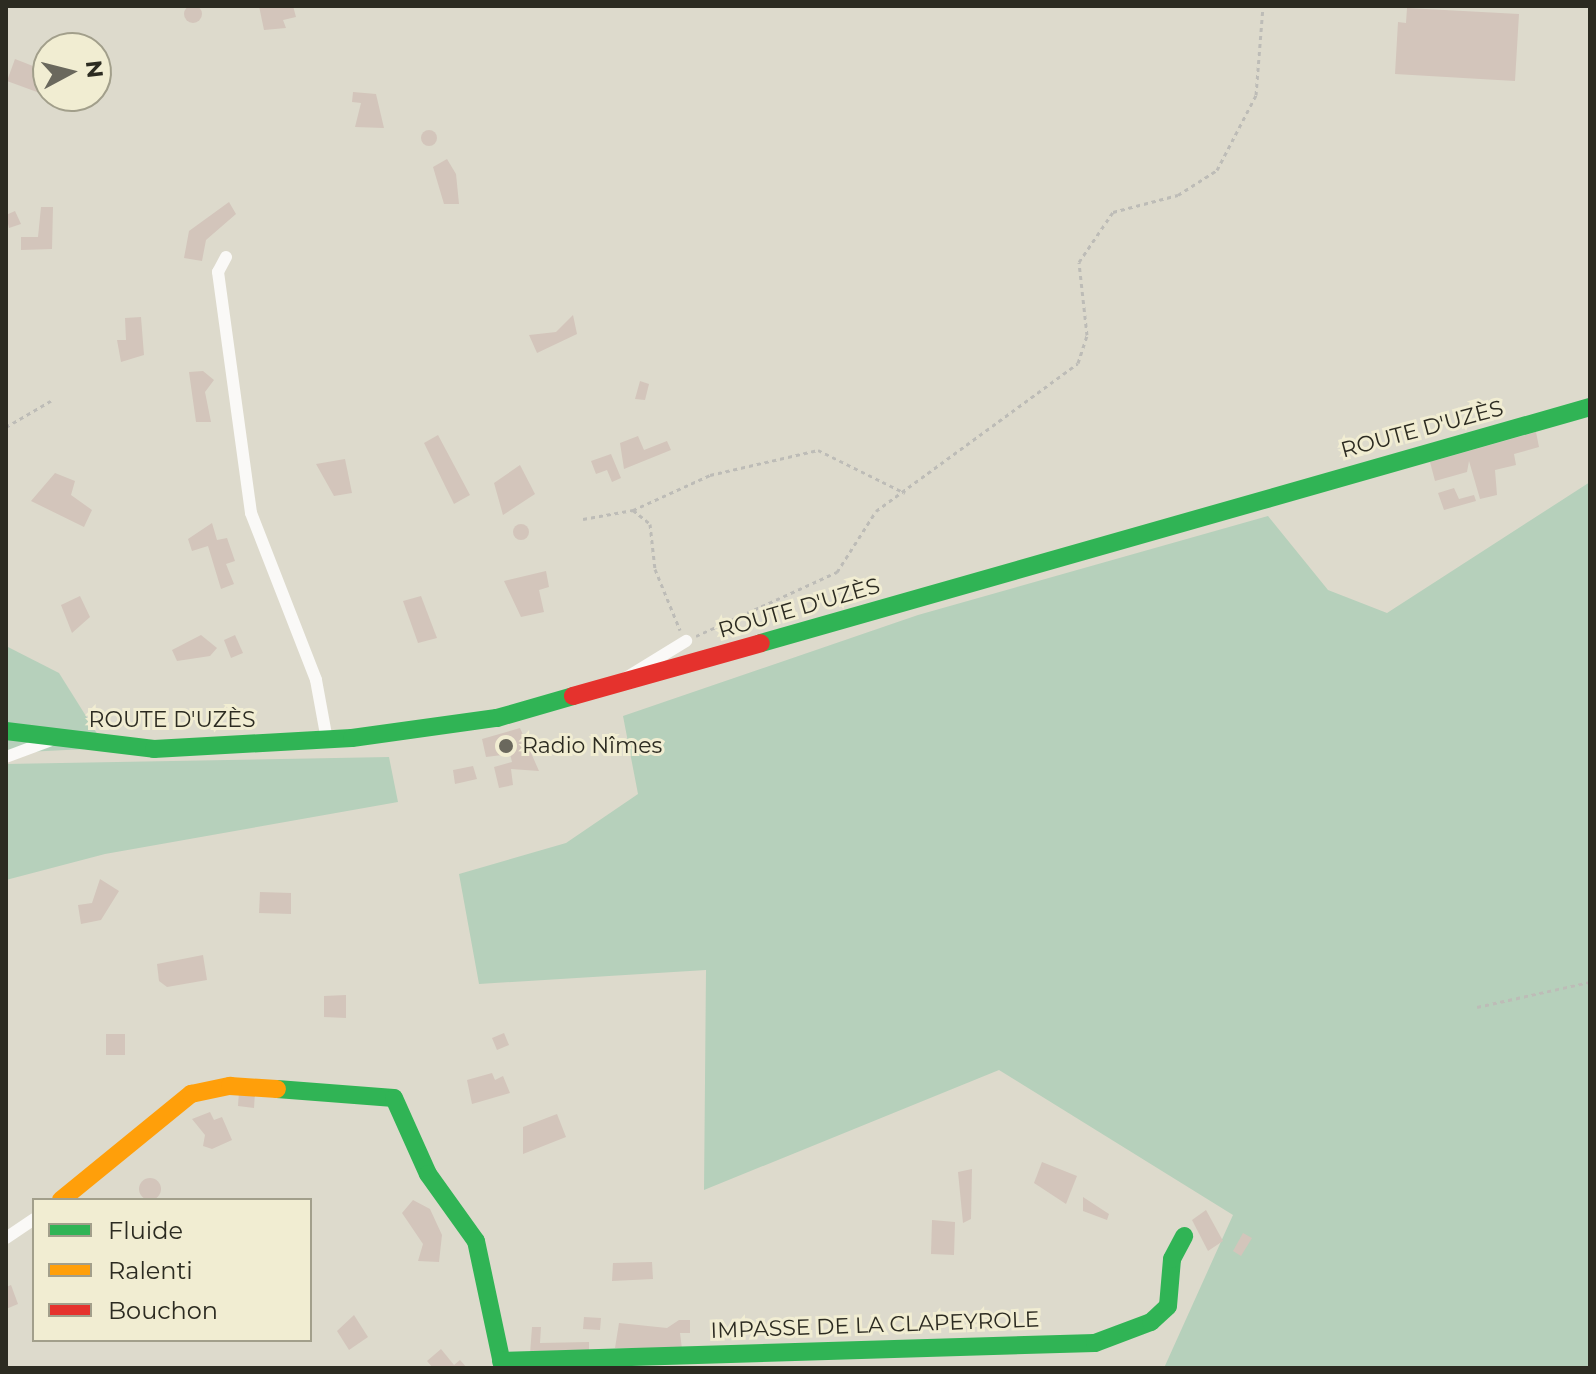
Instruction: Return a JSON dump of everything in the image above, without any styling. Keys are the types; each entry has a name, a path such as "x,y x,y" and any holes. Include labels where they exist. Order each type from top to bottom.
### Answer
{"main road":[{"name":"ROUTE D'UZÈS","path":"6,731 49,741 154,749 327,740 454,726 616,686 1590,407"},
{"path":"63,1198 191,1094 230,1086 394,1098 428,1174 476,1241 502,1365"},
{"name":"IMPASSE DE LA CLAPEYROLE","path":"502,1365 1095,1343 1151,1322 1168,1306 1172,1259 1184,1236"}],"street":[{"path":"226,257 218,272 251,513 316,680 327,740"},
{"path":"616,686 686,641"},
{"path":"6,757 49,741"},
{"path":"6,1238 32,1220"}],"path":[{"path":"633,510 650,524 655,569 686,641 837,572 876,511 905,493 1078,363 1087,335 1079,262 1113,212 1178,195 1217,170 1256,95 1263,6"},
{"path":"6,427 52,400"},
{"path":"583,519 633,510 710,475 818,450 905,493"},
{"path":"1477,1007 1590,982"}],"green space":[{"path":"1590,482 1590,1368 1164,1368 1233,1215 999,1070 704,1190 706,970 479,984 459,874 566,843 638,794 623,716 918,615 1268,516 1328,590 1387,613"},
{"path":"6,646 59,673 106,748 6,753"},
{"path":"389,757 398,802 105,854 6,880 6,764"}],"building":[{"path":"189,5 197,5 202,14 200,21 189,23 184,18 184,10"},
{"path":"259,6 293,6 296,17 283,20 286,28 264,30"},
{"path":"1407,8 1519,14 1515,81 1395,74 1398,22 1406,23"},
{"path":"15,59 32,66 32,90 7,81"},
{"path":"353,92 376,94 384,128 355,127 361,103 352,102"},
{"path":"429,130 435,132 435,144 429,146 423,144 421,138 423,132"},
{"path":"447,159 456,174 459,204 444,204 433,167"},
{"path":"229,202 236,214 206,240 202,261 184,258 189,231"},
{"path":"41,207 53,207 52,249 21,250 21,237 38,237"},
{"path":"15,211 21,224 9,228 6,215"},
{"path":"573,315 577,334 537,353 529,335 556,332"},
{"path":"141,317 144,355 121,362 117,340 126,340 125,318"},
{"path":"203,371 214,380 205,392 211,422 196,422 189,372"},
{"path":"640,381 649,384 645,400 635,399"},
{"path":"1536,432 1539,447 1514,454 1516,465 1495,470 1497,495 1480,499 1469,461 1467,472 1435,481 1430,462"},
{"path":"438,435 470,495 454,504 424,443"},
{"path":"638,436 644,450 667,441 671,450 624,469 620,443"},
{"path":"611,454 621,478 612,482 607,470 596,474 591,461"},
{"path":"345,459 352,493 334,496 316,464"},
{"path":"520,465 535,494 503,515 494,483"},
{"path":"55,473 75,481 71,495 92,510 84,527 31,501"},
{"path":"1454,488 1459,499 1474,495 1476,501 1444,510 1438,493"},
{"path":"212,523 217,540 227,538 235,561 226,564 234,584 221,589 208,546 192,551 188,539"},
{"path":"521,524 527,526 527,538 521,540 515,538 513,532 515,526"},
{"path":"546,571 549,587 539,590 544,612 521,617 504,581"},
{"path":"80,596 90,617 72,633 61,605"},
{"path":"421,596 437,638 418,643 403,601"},
{"path":"201,635 217,648 210,656 177,661 172,650"},
{"path":"235,635 243,653 231,658 224,640"},
{"path":"520,728 539,771 511,769 513,785 499,788 494,767 512,762 510,754 486,757 482,739"},
{"path":"473,766 477,779 455,784 453,770"},
{"path":"100,879 119,891 101,920 81,924 78,905 92,903"},
{"path":"260,892 291,893 291,914 259,913"},
{"path":"203,955 207,980 167,987 159,981 157,964"},
{"path":"346,995 346,1018 324,1017 324,996"},
{"path":"504,1033 509,1045 497,1050 492,1038"},
{"path":"106,1034 125,1034 125,1055 106,1055"},
{"path":"492,1073 495,1080 503,1076 510,1093 472,1104 467,1080"},
{"path":"239,1091 255,1092 254,1108 238,1106"},
{"path":"210,1112 214,1120 222,1117 232,1140 212,1149 203,1146 205,1135 192,1119"},
{"path":"557,1114 566,1137 523,1154 523,1127"},
{"path":"1042,1162 1077,1176 1066,1204 1034,1183"},
{"path":"972,1169 971,1219 963,1223 958,1172"},
{"path":"150,1178 160,1185 158,1197 142,1197 139,1189 142,1181"},
{"path":"1083,1197 1109,1214 1107,1220 1083,1211"},
{"path":"413,1200 430,1209 442,1235 439,1262 418,1261 423,1244 402,1213"},
{"path":"1206,1210 1223,1241 1208,1251 1192,1220"},
{"path":"932,1220 955,1222 954,1255 931,1254"},
{"path":"1243,1233 1252,1238 1241,1256 1233,1251"},
{"path":"652,1262 653,1279 612,1281 613,1263"},
{"path":"11,1285 18,1304 6,1309 6,1287"},
{"path":"354,1315 368,1337 349,1350 337,1331"},
{"path":"584,1317 601,1318 600,1330 583,1329"},
{"path":"679,1320 690,1320 690,1333 680,1333 682,1349 615,1348 619,1323 667,1328"},
{"path":"532,1327 541,1327 540,1343 589,1342 589,1354 530,1354"},
{"path":"441,1349 454,1365 460,1360 467,1368 433,1368 427,1361"}],"traffic: fast":[{"path":"761,643 1590,407"},
{"path":"6,731 154,749 352,738 497,718 573,696"},
{"path":"277,1089 394,1098 428,1174 476,1241 503,1368"},
{"path":"501,1361 1095,1343 1151,1322 1168,1306 1172,1259 1184,1236"}],"traffic: slow":[{"path":"63,1198 191,1094 230,1086 277,1089"}],"traffic: jam":[{"path":"573,696 761,643"}],"place":[{"name":"Radio Nîmes","path":"506,746"}]}
